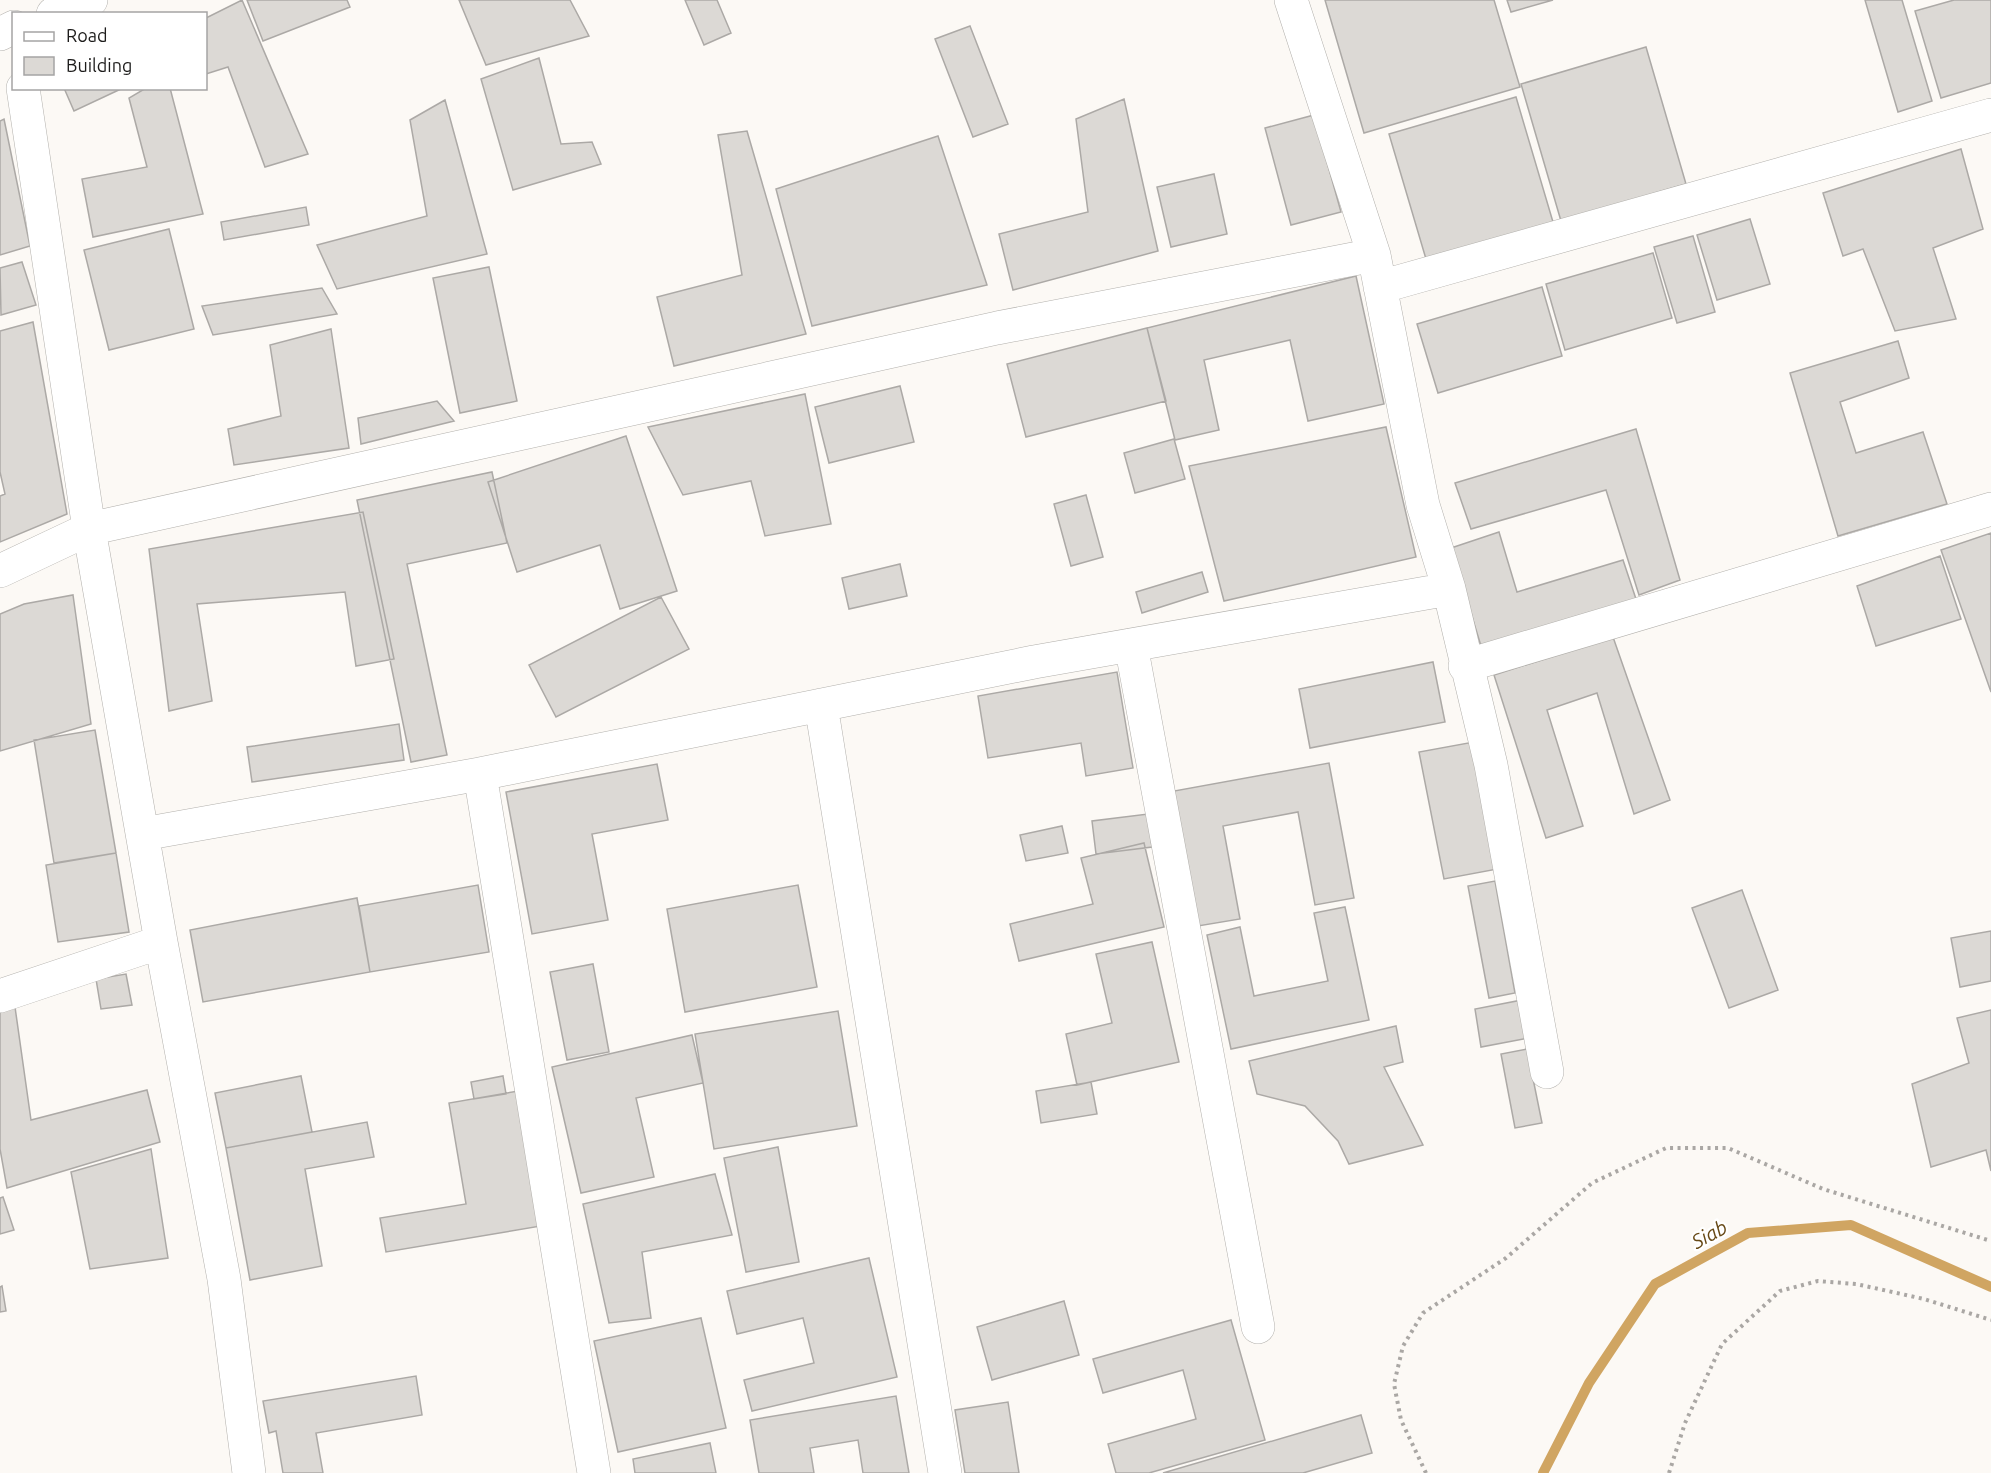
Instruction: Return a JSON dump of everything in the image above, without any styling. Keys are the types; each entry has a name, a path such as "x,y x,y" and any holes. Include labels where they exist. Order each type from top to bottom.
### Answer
{"street":[{"path":"58,12 91,0"},
{"path":"1301,3 1374,255 1423,505 1449,589 1465,666 1491,765 1547,1072"},
{"path":"23,90 89,529 161,942 224,1279 249,1473"},
{"path":"1380,287 1991,115"},
{"path":"0,571 89,529 997,328 1374,255"},
{"path":"1465,666 1991,509"},
{"path":"143,834 480,774 1131,645 1449,589"},
{"path":"1131,645 1258,1327"},
{"path":"821,705 945,1473"},
{"path":"480,774 594,1473"},
{"path":"0,996 161,942"}],"path":[{"path":"1426,1473 1401,1420 1394,1384 1403,1346 1423,1313 1506,1258 1592,1183 1666,1148 1728,1148 1823,1189 1991,1241"},
{"path":"1669,1473 1685,1423 1722,1344 1780,1291 1818,1281 1856,1284 1924,1299 1991,1320"}],"building":[{"path":"242,0 308,154 265,167 228,67 207,74 207,18"},
{"path":"247,0 347,0 350,7 263,41"},
{"path":"459,0 570,0 589,36 486,65"},
{"path":"685,0 717,0 731,33 704,45"},
{"path":"1325,0 1494,0 1520,87 1364,133"},
{"path":"1507,0 1553,0 1511,12"},
{"path":"1865,0 1902,0 1932,101 1898,112"},
{"path":"1954,0 1991,0 1991,83 1941,98 1915,11"},
{"path":"970,26 1008,124 973,137 935,39"},
{"path":"1646,47 1686,184 1561,221 1521,84"},
{"path":"539,58 561,144 592,142 601,164 513,190 481,79"},
{"path":"65,90 119,90 74,111"},
{"path":"143,90 171,90 203,214 93,237 82,179 147,167 129,98"},
{"path":"1516,97 1553,222 1426,259 1389,134"},
{"path":"1124,99 1158,251 1013,290 999,234 1088,212 1076,119"},
{"path":"445,100 487,254 337,289 317,245 427,216 410,120"},
{"path":"1314,115 1341,212 1291,225 1265,128"},
{"path":"4,119 30,246 0,255 0,121"},
{"path":"747,131 806,334 674,366 657,297 742,275 718,135"},
{"path":"938,136 987,285 812,326 776,189"},
{"path":"1961,149 1983,229 1933,248 1956,319 1895,331 1863,249 1843,256 1823,193"},
{"path":"1214,174 1227,234 1171,247 1157,187"},
{"path":"306,207 309,225 224,240 221,222"},
{"path":"1750,219 1770,284 1717,300 1697,235"},
{"path":"169,229 194,329 109,350 84,250"},
{"path":"1693,236 1715,312 1677,323 1654,247"},
{"path":"1653,253 1672,318 1565,350 1546,284"},
{"path":"22,262 36,305 1,315 0,268"},
{"path":"489,267 517,401 460,413 433,278"},
{"path":"1356,276 1384,404 1308,421 1290,340 1204,360 1219,430 1175,440 1147,328"},
{"path":"1542,287 1562,356 1438,393 1417,324"},
{"path":"322,288 337,314 213,335 202,306"},
{"path":"33,322 67,514 0,542 0,496 5,494 0,472 0,331"},
{"path":"1147,328 1166,401 1026,437 1007,364"},
{"path":"331,329 349,448 234,465 228,429 281,416 270,345"},
{"path":"1898,341 1909,378 1840,402 1856,453 1923,432 1947,504 1838,536 1790,373"},
{"path":"900,386 914,442 829,463 815,407"},
{"path":"805,394 831,524 765,536 751,481 683,495 648,427"},
{"path":"437,401 454,421 361,444 358,418"},
{"path":"1386,427 1416,557 1224,601 1189,466"},
{"path":"1636,429 1680,580 1639,595 1606,490 1471,529 1455,483"},
{"path":"626,436 677,591 620,609 600,545 517,572 488,482"},
{"path":"1174,439 1185,479 1135,493 1124,453"},
{"path":"492,472 507,543 407,564 447,755 411,762 357,500"},
{"path":"1086,495 1103,557 1071,566 1054,504"},
{"path":"363,512 394,659 356,666 345,592 197,604 212,701 169,711 149,549"},
{"path":"1499,532 1517,592 1623,560 1636,599 1481,646 1451,548"},
{"path":"1991,533 1991,692 1941,550"},
{"path":"1940,556 1961,619 1876,646 1857,586"},
{"path":"900,564 907,596 849,609 842,578"},
{"path":"1202,572 1208,592 1142,613 1136,592"},
{"path":"73,595 91,724 0,751 0,614 24,604"},
{"path":"661,597 689,649 556,717 529,665"},
{"path":"1613,637 1670,800 1634,814 1597,693 1547,710 1583,826 1546,838 1494,675"},
{"path":"1433,662 1445,722 1310,748 1299,689"},
{"path":"1117,672 1133,768 1086,776 1081,743 988,758 978,696"},
{"path":"399,724 404,760 252,782 247,747"},
{"path":"95,730 116,853 54,863 34,740"},
{"path":"1479,741 1503,868 1444,879 1419,752"},
{"path":"1329,763 1354,898 1315,905 1298,812 1223,826 1240,919 1198,926 1174,791"},
{"path":"657,764 668,820 592,834 608,920 532,934 506,792"},
{"path":"1148,814 1152,847 1096,854 1092,821"},
{"path":"1062,826 1068,853 1026,861 1020,835"},
{"path":"1144,843 1164,927 1019,961 1010,924 1093,904 1081,858"},
{"path":"116,853 129,932 58,942 46,865"},
{"path":"1495,881 1515,993 1489,998 1468,886"},
{"path":"478,885 489,952 370,972 359,906"},
{"path":"798,885 817,987 685,1012 667,909"},
{"path":"1742,890 1778,990 1729,1008 1692,908"},
{"path":"357,898 370,972 203,1002 190,930"},
{"path":"1345,907 1369,1020 1231,1049 1207,935 1240,927 1254,996 1328,981 1314,913"},
{"path":"1991,931 1991,981 1960,987 1951,938"},
{"path":"1152,942 1179,1062 1077,1085 1066,1034 1112,1023 1096,954"},
{"path":"593,964 609,1052 567,1060 550,972"},
{"path":"126,974 132,1005 101,1009 96,979"},
{"path":"1522,1000 1529,1038 1481,1047 1475,1009"},
{"path":"15,1007 31,1120 147,1090 160,1142 7,1188 0,1149 0,1012"},
{"path":"1991,1010 1991,1171 1986,1150 1931,1167 1912,1084 1969,1063 1957,1018"},
{"path":"838,1011 857,1126 714,1149 695,1034"},
{"path":"1396,1026 1403,1062 1384,1067 1423,1145 1349,1164 1338,1141 1305,1106 1257,1094 1249,1061"},
{"path":"692,1035 703,1083 636,1098 654,1177 581,1193 552,1067"},
{"path":"1527,1049 1542,1123 1515,1128 1501,1054"},
{"path":"301,1076 312,1132 226,1148 215,1093"},
{"path":"503,1076 506,1094 474,1099 471,1082"},
{"path":"1091,1082 1097,1114 1041,1123 1036,1091"},
{"path":"518,1091 541,1226 386,1252 380,1218 466,1204 449,1103"},
{"path":"367,1122 374,1157 305,1169 322,1266 250,1280 226,1148"},
{"path":"778,1147 799,1262 746,1272 724,1158"},
{"path":"151,1149 168,1258 90,1269 71,1172"},
{"path":"715,1174 732,1235 642,1252 651,1318 609,1323 583,1204"},
{"path":"3,1197 14,1230 0,1234 0,1198"},
{"path":"869,1258 897,1377 752,1411 744,1380 814,1363 803,1318 737,1334 727,1291"},
{"path":"2,1286 6,1311 0,1312 0,1287"},
{"path":"1064,1301 1079,1355 992,1380 977,1327"},
{"path":"701,1318 726,1428 618,1452 594,1341"},
{"path":"1231,1320 1265,1440 1149,1473 1116,1473 1108,1444 1196,1419 1183,1370 1103,1393 1093,1359"},
{"path":"416,1376 422,1415 316,1433 323,1473 283,1473 276,1431 269,1433 263,1401"},
{"path":"896,1396 909,1473 863,1473 858,1440 810,1448 814,1473 759,1473 750,1420"},
{"path":"1008,1402 1019,1473 965,1473 955,1410"},
{"path":"1361,1415 1372,1453 1303,1473 1163,1473"},
{"path":"710,1443 716,1473 635,1473 633,1459"}],"waterway":[{"name":"Siab","path":"1543,1473 1589,1383 1655,1284 1748,1233 1851,1225 1991,1287"}]}
